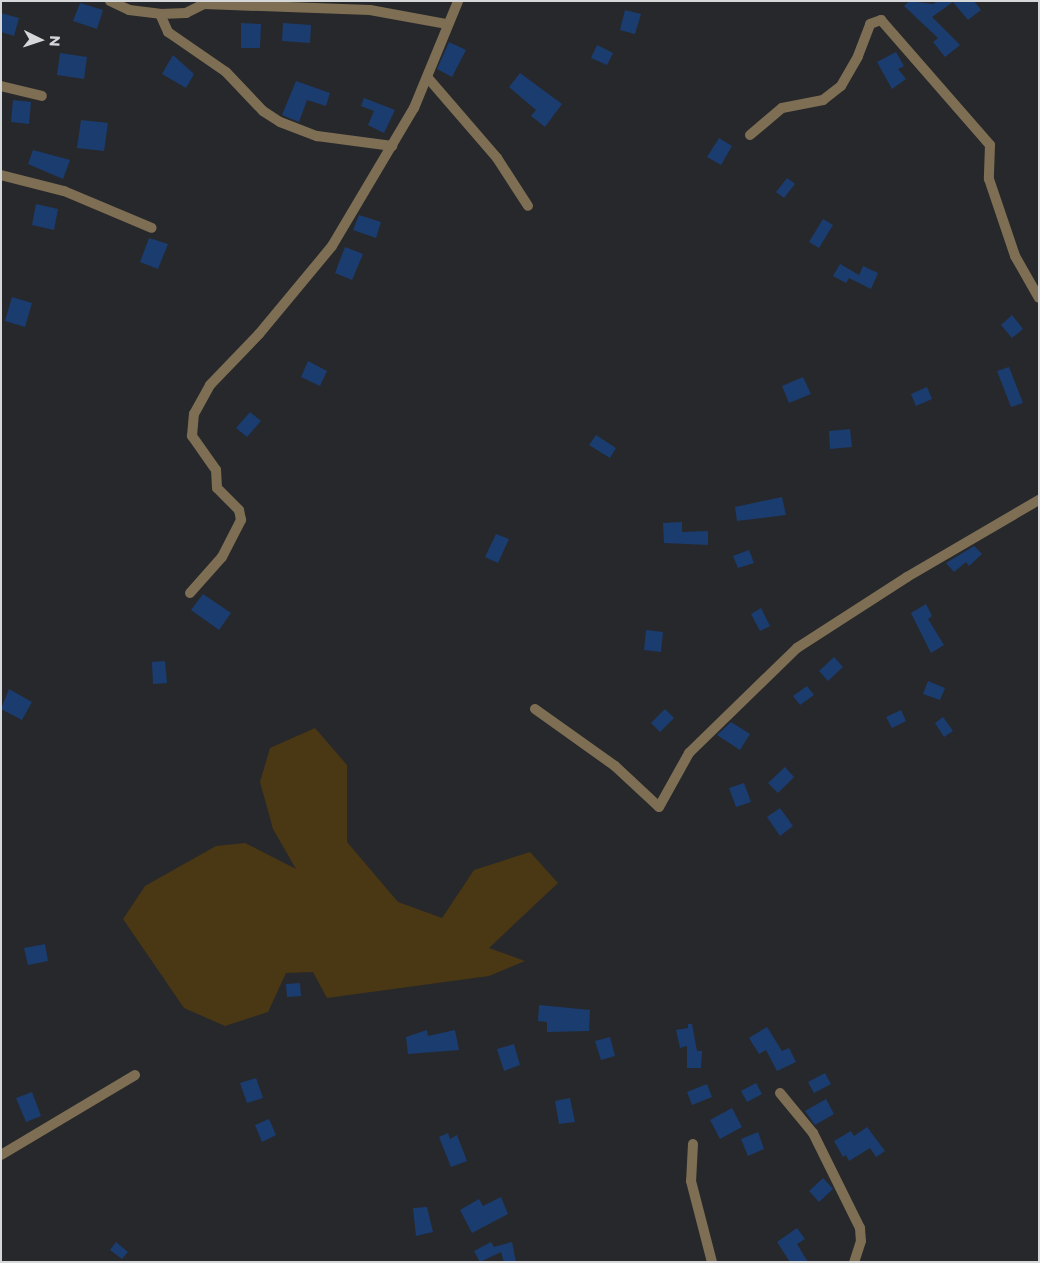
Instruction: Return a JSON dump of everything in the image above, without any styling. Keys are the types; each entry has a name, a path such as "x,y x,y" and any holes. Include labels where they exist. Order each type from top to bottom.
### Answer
{"street":[{"path":"110,1 129,10 160,14 186,13 202,3 332,5 446,24"},
{"path":"190,593 222,557 241,520 239,510 218,488 216,470 192,436 194,414 210,385 259,334 332,246 392,146 428,78 446,24 458,1"},
{"path":"160,14 168,32 226,72 263,111 280,122 317,136 392,146"},
{"path":"750,136 782,108 823,100 841,86 858,56 870,24 881,20 990,145 989,179 995,198 1015,256 1039,298"},
{"path":"428,78 497,158 528,206"},
{"path":"1,86 42,96"},
{"path":"1,175 64,191 152,228"},
{"path":"535,709 615,766 660,806 689,753 797,648 907,577 1039,500"},
{"path":"1,1155 135,1075"},
{"path":"780,1092 813,1133 860,1228 861,1241 854,1262"},
{"path":"693,1144 690,1181 712,1262"}],"shaded area":[{"path":"315,728 347,765 347,842 398,902 442,918 474,870 530,852 558,883 489,948 525,961 489,976 327,998 313,972 286,973 268,1012 225,1026 184,1008 123,919 145,886 216,846 245,843 296,869 273,829 260,782 270,748"}],"building":[{"path":"909,1 933,4 938,1 974,1 981,10 968,20 953,2 932,17 960,45 945,57 933,42 938,38 904,6"},
{"path":"80,3 103,10 97,29 73,21"},
{"path":"625,10 641,14 635,34 620,30"},
{"path":"1,13 19,18 14,36 1,32"},
{"path":"241,23 261,24 260,48 241,48"},
{"path":"283,23 311,25 310,43 282,41"},
{"path":"449,42 466,50 452,77 437,69"},
{"path":"597,45 613,53 607,65 591,58"},
{"path":"896,52 904,66 898,69 906,79 892,89 877,62"},
{"path":"60,53 87,57 84,79 57,75"},
{"path":"173,55 194,74 186,88 162,74"},
{"path":"520,73 562,104 545,127 531,116 536,110 509,87"},
{"path":"296,81 330,93 326,106 307,100 299,122 282,115"},
{"path":"364,98 395,110 384,133 368,125 374,111 361,106"},
{"path":"13,100 31,102 29,124 11,122"},
{"path":"81,120 108,123 104,151 77,148"},
{"path":"719,138 732,146 721,165 707,157"},
{"path":"33,150 70,160 63,179 28,164"},
{"path":"787,178 795,184 784,198 776,192"},
{"path":"36,204 58,209 54,230 32,225"},
{"path":"359,215 381,222 376,238 353,230"},
{"path":"823,219 833,225 819,248 809,242"},
{"path":"149,238 168,244 158,269 140,262"},
{"path":"345,247 363,254 352,280 335,273"},
{"path":"840,264 859,275 863,266 878,273 871,289 849,278 846,283 833,276"},
{"path":"12,297 32,303 25,327 5,321"},
{"path":"1012,315 1023,329 1012,338 1001,325"},
{"path":"308,361 327,371 320,386 301,377"},
{"path":"1009,367 1023,403 1011,407 997,371"},
{"path":"803,377 811,394 789,403 782,386"},
{"path":"927,387 932,399 916,406 911,394"},
{"path":"250,412 261,421 247,437 236,428"},
{"path":"850,429 852,447 830,449 829,431"},
{"path":"596,435 616,448 610,458 589,445"},
{"path":"782,497 786,515 737,521 735,507"},
{"path":"682,522 682,532 708,531 708,545 664,543 663,523"},
{"path":"496,534 509,539 498,563 485,557"},
{"path":"974,546 982,554 969,566 966,562 954,572 946,563"},
{"path":"749,550 754,563 738,568 733,556"},
{"path":"203,594 231,613 219,630 191,610"},
{"path":"926,604 932,616 928,619 944,645 931,653 911,613"},
{"path":"761,608 770,626 760,631 751,614"},
{"path":"646,630 663,632 661,652 644,650"},
{"path":"834,657 843,667 828,681 819,671"},
{"path":"165,661 167,683 153,684 152,662"},
{"path":"928,681 945,688 940,700 923,694"},
{"path":"807,686 814,695 800,705 793,696"},
{"path":"9,689 32,702 22,720 1,709"},
{"path":"665,709 674,718 660,732 651,723"},
{"path":"901,710 906,721 892,728 886,717"},
{"path":"943,717 953,731 944,737 935,723"},
{"path":"731,722 750,734 740,750 717,735"},
{"path":"785,767 794,777 778,793 768,783"},
{"path":"744,783 751,802 736,807 729,788"},
{"path":"780,808 793,826 780,836 767,817"},
{"path":"45,944 48,961 28,965 24,948"},
{"path":"300,983 301,996 287,997 286,984"},
{"path":"539,1005 590,1010 589,1031 547,1032 547,1022 538,1021"},
{"path":"688,1024 692,1024 697,1051 702,1051 701,1068 687,1068 687,1046 680,1048 676,1030 688,1028"},
{"path":"767,1027 782,1051 789,1048 796,1062 777,1071 766,1050 759,1054 749,1038"},
{"path":"427,1030 428,1036 455,1030 459,1050 408,1054 406,1037"},
{"path":"610,1037 615,1056 601,1060 595,1041"},
{"path":"514,1044 520,1065 504,1071 497,1049"},
{"path":"825,1073 831,1084 814,1093 808,1082"},
{"path":"256,1078 263,1098 247,1103 240,1083"},
{"path":"756,1083 762,1094 747,1102 741,1091"},
{"path":"707,1084 712,1097 692,1105 687,1092"},
{"path":"32,1092 41,1116 26,1122 16,1098"},
{"path":"570,1098 575,1122 559,1124 555,1101"},
{"path":"826,1099 834,1114 815,1125 805,1111"},
{"path":"732,1108 742,1127 720,1139 710,1120"},
{"path":"269,1119 276,1135 262,1142 255,1125"},
{"path":"867,1127 885,1151 876,1157 870,1148 849,1161 846,1155 843,1157 834,1141 851,1131 854,1136"},
{"path":"758,1132 764,1149 748,1156 741,1139"},
{"path":"448,1133 450,1139 457,1135 467,1161 451,1167 439,1137"},
{"path":"823,1178 833,1189 819,1202 809,1191"},
{"path":"501,1197 508,1214 472,1233 460,1210 479,1199 483,1206"},
{"path":"427,1207 433,1232 416,1236 413,1208"},
{"path":"797,1228 805,1239 797,1244 808,1262 790,1262 777,1242"},
{"path":"116,1242 128,1252 122,1259 110,1250"},
{"path":"491,1242 494,1247 512,1242 516,1262 504,1262 501,1252 480,1262 474,1251"}]}
